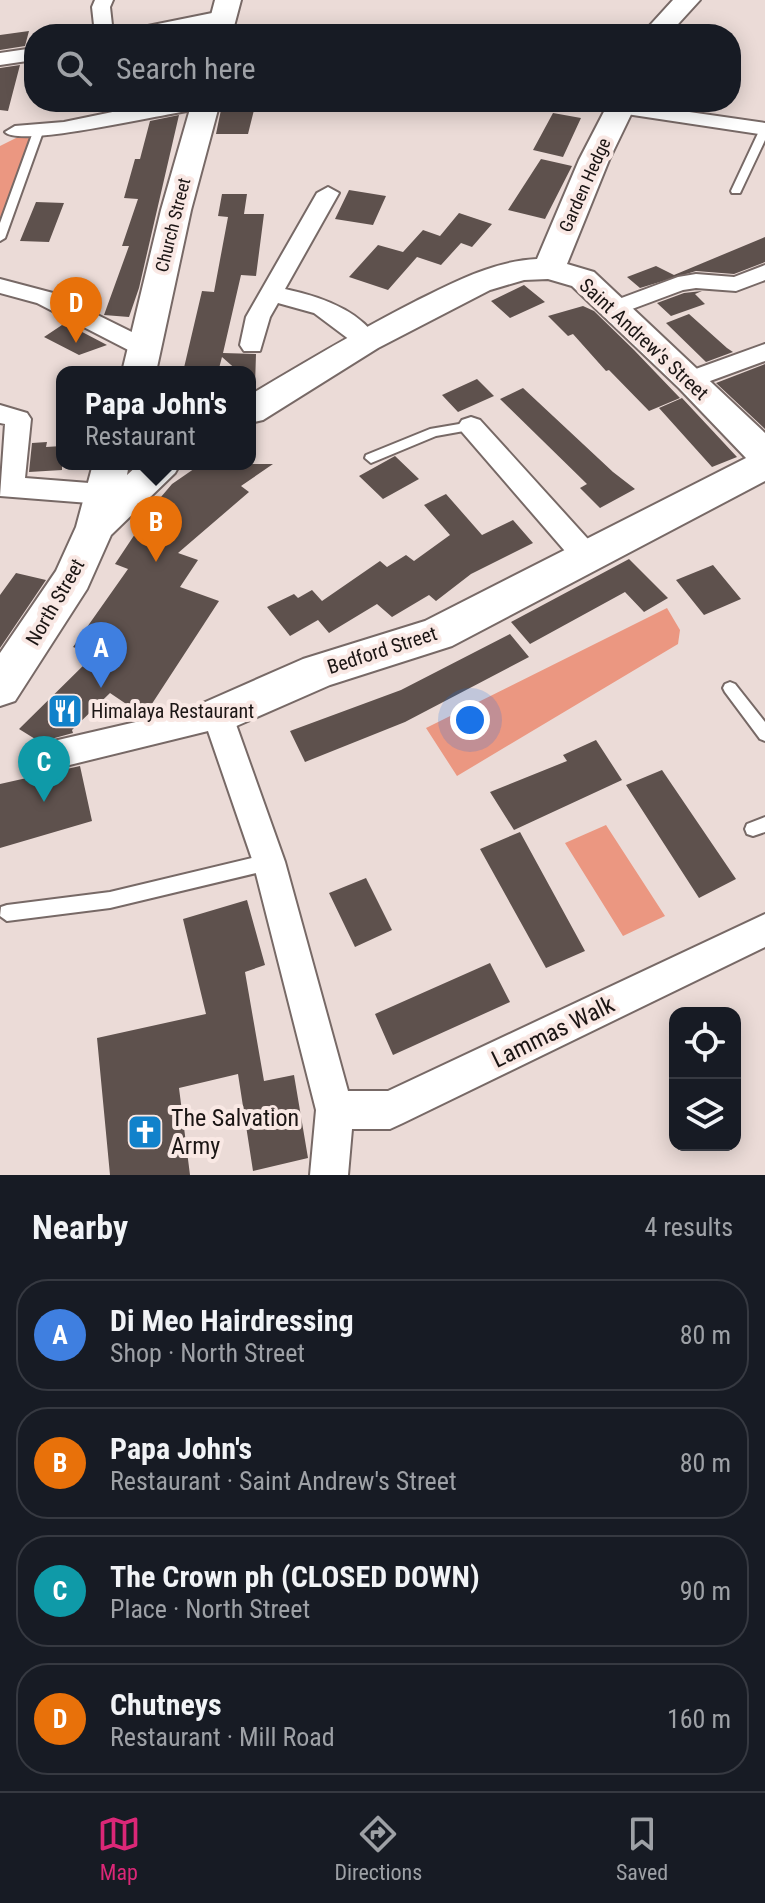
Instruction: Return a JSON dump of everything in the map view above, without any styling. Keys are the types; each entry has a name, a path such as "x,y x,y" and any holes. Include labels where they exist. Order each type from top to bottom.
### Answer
{"street":[{"path":"103,24 101,7 104,0"},
{"path":"664,24 687,0"},
{"path":"186,24 223,17"},
{"path":"0,59 24,55"},
{"path":"15,132 72,129 143,112"},
{"name":"Church Street","path":"143,360 176,210 203,112"},
{"name":"Garden Hedge","path":"549,269 618,112"},
{"path":"663,112 765,129"},
{"path":"252,345 258,317 328,193"},
{"name":"Saint Andrew's Street","path":"256,407 366,340 499,275 549,269 583,279 691,380 765,455"},
{"path":"616,308 678,284 696,281 736,284 765,272"},
{"path":"0,286 45,298 143,360"},
{"path":"270,294 322,305 366,340"},
{"path":"691,380 765,352"},
{"path":"0,414 18,419 6,486 103,495 151,470"},
{"path":"471,426 587,557"},
{"name":"Bedford Street","path":"218,716 318,671 437,634 620,537 765,465"},
{"name":"North Street","path":"0,688 73,578 103,495"},
{"path":"45,757 218,716 269,862 335,1110 329,1175"},
{"name":"Lammas Walk","path":"335,1110 390,1110 765,930"}],"lane":[{"path":"736,191 765,129"},
{"path":"0,238 38,132"},
{"path":"371,458 434,432 471,426"},
{"path":"730,688 765,734"},
{"path":"7,913 110,900 269,862"}],"shaded area":[{"path":"18,137 30,137 0,225 0,146"},
{"path":"667,608 680,630 678,644 457,776 426,728"},
{"path":"606,825 665,916 623,936 565,843"}],"building":[{"path":"24,32 24,46 0,50 0,35"},
{"path":"20,65 8,111 0,110 0,68"},
{"path":"221,112 254,112 248,134 216,134"},
{"path":"553,113 581,118 563,157 533,150"},
{"path":"179,115 139,288 129,317 104,315 129,246 122,246 138,199 124,198 135,159 140,159 150,121"},
{"path":"541,159 572,166 545,219 508,210"},
{"path":"349,190 386,196 373,225 335,219"},
{"path":"222,194 247,194 244,214 264,214 256,276 241,275 223,353 256,354 256,366 232,366 222,357 220,366 184,366 202,291 214,292 228,217 218,216"},
{"path":"36,202 64,203 49,242 20,241"},
{"path":"459,213 492,224 472,247 461,243 441,265 417,257 388,290 349,277 378,245 403,252 423,230 440,236"},
{"path":"765,237 765,262 734,274 696,271 640,288 627,277 656,266 674,275"},
{"path":"524,285 545,302 510,318 491,301"},
{"path":"702,291 695,294 705,304 671,316 657,303 684,293"},
{"path":"583,306 594,311 680,398 649,411 609,370 606,371 573,334 568,336 548,316"},
{"path":"689,314 733,352 706,362 666,323"},
{"path":"65,323 107,345 79,355 44,337"},
{"path":"765,364 765,429 716,383"},
{"path":"477,379 494,396 458,412 442,395"},
{"path":"523,388 635,489 600,508 580,488 587,484 500,399"},
{"path":"682,398 737,457 712,467 659,408"},
{"path":"47,442 46,447 56,446 56,470 62,470 29,472 32,443"},
{"path":"395,456 419,479 383,499 359,476"},
{"path":"256,464 273,464 241,486 249,492 178,553 198,560 180,587 219,601 144,716 110,693 72,730 73,733 40,742 19,729 94,655 73,647 128,569 115,564 172,484 192,470 256,470"},
{"path":"446,494 482,535 513,520 533,543 471,574 436,601 429,595 392,617 377,604 329,633 318,620 290,636 267,607 294,594 298,598 312,590 322,601 380,561 387,567 406,555 414,561 450,535 424,505"},
{"path":"629,559 668,598 644,612 625,592 530,644 511,622"},
{"path":"713,565 741,599 704,615 676,580"},
{"path":"16,573 46,580 0,648 0,595"},
{"path":"510,634 529,657 405,722 305,762 290,731 401,690"},
{"path":"596,740 622,780 514,830 490,792 567,761 563,755"},
{"path":"80,766 92,821 0,848 0,784"},
{"path":"662,770 736,879 699,898 626,785"},
{"path":"520,832 585,951 546,968 480,849"},
{"path":"366,878 392,930 355,947 329,893"},
{"name":"The Salvation Army","path":"247,900 265,965 245,972 264,1081 294,1075 308,1158 253,1171 238,1074 179,1088 190,1175 110,1175 97,1038 206,1014 183,919"},
{"path":"490,963 510,1002 393,1055 375,1014"}],"place":[{"name":"Chutneys","path":"76,343"},
{"name":"Papa John's","path":"156,562"},
{"name":"Di Meo Hairdressing","path":"101,688"},
{"name":"Himalaya Restaurant","path":"65,711"},
{"name":"The Crown ph (CLOSED DOWN)","path":"44,802"},
{"name":"The Salvation Army","path":"145,1132"}]}
